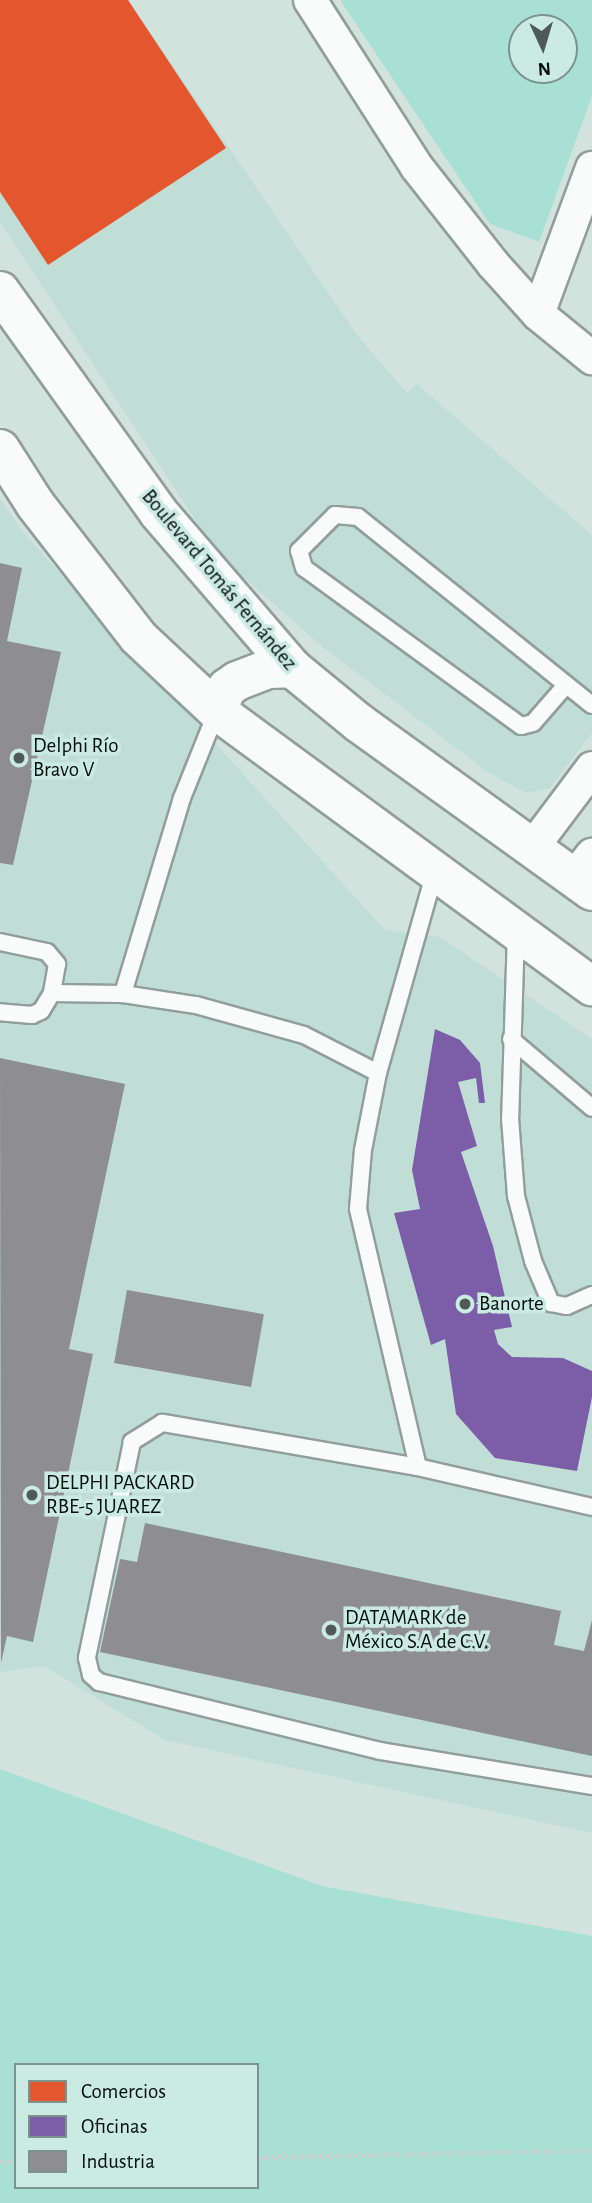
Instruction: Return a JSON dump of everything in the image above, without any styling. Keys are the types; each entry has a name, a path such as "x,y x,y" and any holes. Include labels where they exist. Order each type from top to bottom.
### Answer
{"main road":[{"name":"Boulevard Tomás Fernández","path":"0,291 158,512 292,668 532,848 586,875"},
{"path":"0,449 35,504 138,637 218,710 517,928 592,986"},
{"path":"218,710 227,688 237,681 269,669 292,668"}],"street":[{"path":"310,0 416,166 538,314 592,358"},
{"path":"538,314 592,168"},
{"path":"532,848 592,768"}],"lane":[{"path":"566,685 533,723 521,726 304,568 299,551 335,515 358,517 592,705"},
{"path":"123,994 182,799 218,710"},
{"path":"418,1467 361,1239 358,1209 363,1150 378,1073 435,868"},
{"path":"517,928 511,1039 516,1196 533,1261 551,1303 567,1306 592,1295"},
{"path":"0,942 53,956 57,976 52,993 41,1011 32,1016 0,1012"},
{"path":"52,993 123,994 196,1005 304,1035 378,1073"},
{"path":"511,1039 592,1108"},
{"path":"592,1507 418,1467 162,1423 139,1434 132,1441 87,1658 91,1675 99,1682 380,1751 592,1786"}],"path":[{"path":"259,2157 592,2150"}],"shaded area":[{"path":"0,0 128,0 357,335 407,393 417,384 592,535 592,733 550,788 526,793 489,773 325,649 219,556 0,222"},
{"path":"0,499 23,532 385,930 440,937 592,1039 592,1833 165,1740 44,1666 0,1672"}],"green space":[{"path":"340,0 592,0 592,96 539,242 490,224"},
{"path":"0,1769 322,1886 592,1936 592,2203 0,2203"}],"building: Comercios":[{"path":"0,0 128,0 226,148 48,265 0,192"}],"building: Oficinas":[{"path":"435,1029 460,1040 480,1063 485,1103 479,1103 476,1078 458,1082 477,1146 461,1152 493,1246 512,1327 494,1330 498,1344 512,1357 563,1358 592,1371 592,1397 577,1471 495,1458 456,1414 445,1339 431,1345 394,1213 420,1209 412,1170"}],"building: Industria":[{"name":"Delphi Río Bravo V","path":"0,563 22,568 7,641 61,652 13,865 0,863"},
{"name":"DELPHI PACKARD RBE-5 JUAREZ","path":"0,1058 125,1084 69,1349 93,1354 33,1642 7,1636 1,1663"},
{"path":"127,1290 264,1314 251,1387 114,1363"},
{"name":"DATAMARK de México S.A de C.V.","path":"145,1523 561,1611 554,1645 584,1651 592,1620 592,1756 100,1652 120,1559 137,1562"}],"place":[{"name":"Delphi Río Bravo V","path":"19,758"},
{"name":"Banorte","path":"465,1304"},
{"name":"DELPHI PACKARD RBE-5 JUAREZ","path":"32,1495"},
{"name":"DATAMARK de México S.A de C.V.","path":"331,1630"}]}
